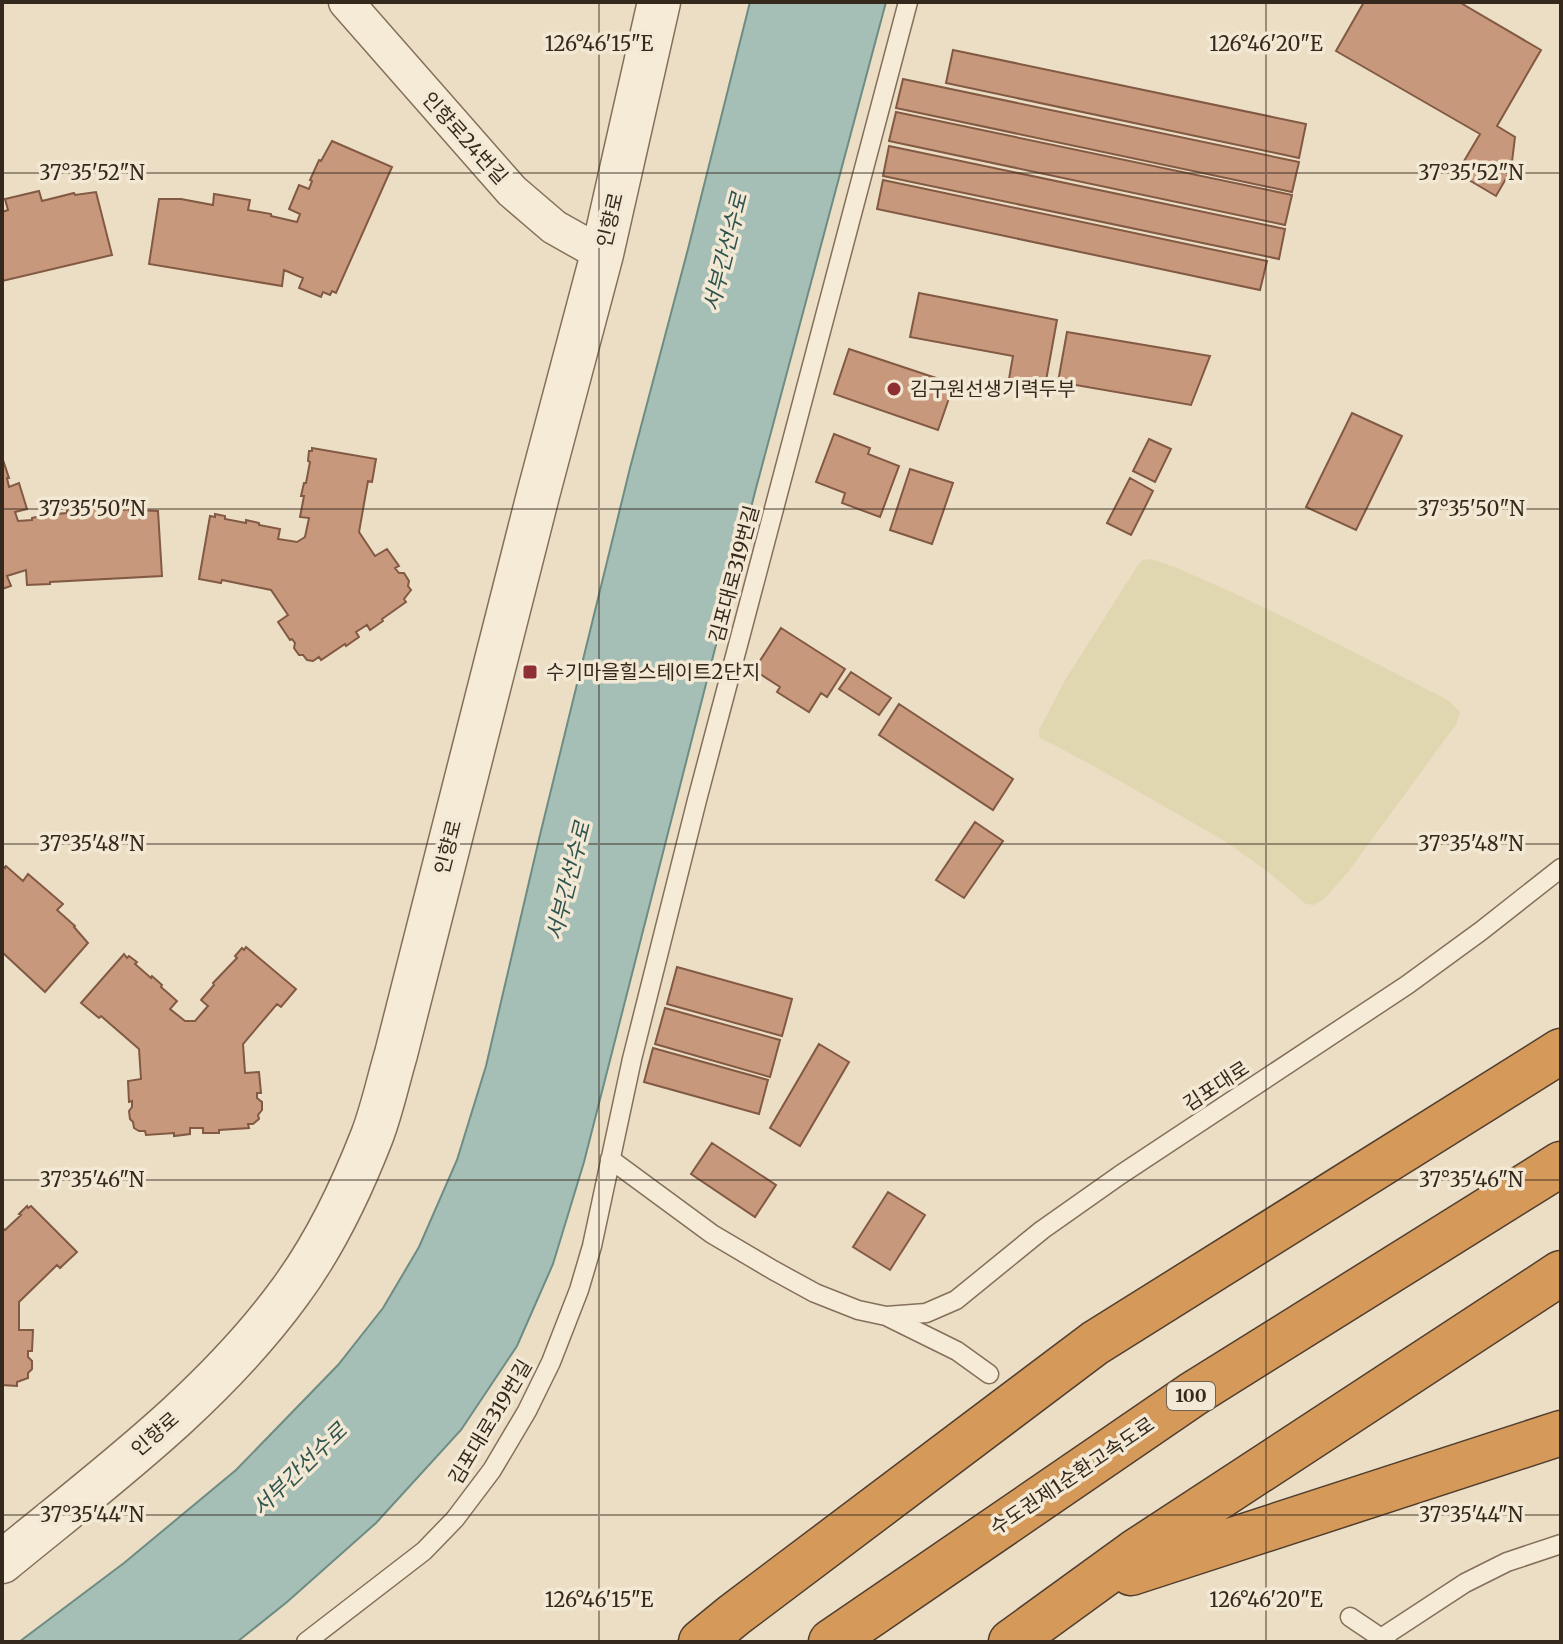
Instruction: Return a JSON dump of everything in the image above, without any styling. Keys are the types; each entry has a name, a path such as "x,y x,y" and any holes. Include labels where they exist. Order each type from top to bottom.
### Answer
{"highway":[{"path":"1474,1105 1561,1024"},
{"path":"701,1642 1095,1343 1561,1051"},
{"name":"수도권제1순환고속도로","path":"831,1642 1193,1394 1561,1164"},
{"path":"1011,1642 1135,1552 1561,1273"},
{"path":"1309,1438 1561,1304"},
{"path":"1087,1587 1561,1433"}],"street":[{"name":"인향로24번길","path":"346,2 512,191 554,227 602,254"},
{"name":"인향로","path":"2,1562 162,1429 209,1387 252,1342 292,1290 325,1237 373,1134 602,254 659,2"}],"lane":[{"name":"김포대로319번길","path":"306,1642 424,1551 455,1519 492,1470 527,1411 551,1362 579,1290 693,814 908,2"},
{"name":"김포대로","path":"886,1316 926,1313 956,1300 1042,1230 1407,985 1561,868"},
{"path":"610,1159 712,1234 773,1270 815,1293 858,1310 886,1316 957,1351 989,1374"},
{"path":"1350,1617 1384,1640 1465,1583 1507,1562 1561,1544"}],"shaded area":[{"path":"1151,559 1234,593 1302,626 1448,700 1460,712 1457,723 1348,872 1324,899 1314,905 1306,904 1223,840 1039,737 1039,730 1065,680 1138,565 1143,560"}],"water":[{"name":"서부간선수로","path":"750,2 886,2 755,492 584,1162 553,1264 517,1346 461,1430 376,1523 237,1642 19,1642 124,1563 236,1470 338,1365 383,1308 419,1247 457,1160 486,1066 630,468"}],"building":[{"path":"1364,2 1459,2 1541,50 1497,126 1515,137 1511,170 1496,196 1457,173 1480,134 1336,51"},
{"path":"953,50 1306,124 1299,158 946,83"},
{"path":"903,79 1299,162 1292,192 896,108"},
{"path":"896,112 1292,195 1285,225 889,141"},
{"path":"332,141 392,167 336,293 332,291 330,295 323,292 321,297 299,288 303,278 284,270 282,286 149,264 159,199 181,199 213,205 214,194 250,200 248,210 297,222 300,214 289,209 299,185 309,189 319,160"},
{"path":"889,146 1285,229 1279,259 883,176"},
{"path":"883,180 1267,261 1260,290 877,209"},
{"path":"39,191 42,201 74,193 96,192 112,255 2,281 2,212 8,210 5,199"},
{"path":"919,293 1057,320 1045,386 1009,379 1013,356 910,337"},
{"path":"1067,332 1210,356 1191,405 1058,382"},
{"name":"김구원선생기력두부","path":"849,349 954,384 938,430 834,394"},
{"path":"1352,413 1402,436 1356,530 1306,507"},
{"path":"834,434 870,448 868,454 899,466 880,517 842,503 845,493 816,482"},
{"path":"1149,439 1171,449 1155,482 1133,471"},
{"path":"312,448 376,459 372,482 368,481 359,532 375,556 387,549 399,566 395,568 399,573 404,573 409,581 411,590 404,599 406,602 383,621 370,630 367,625 356,632 359,637 346,646 321,660 319,657 313,661 299,655 294,648 295,643 278,622 288,615 271,590 222,580 221,583 199,579 210,516 215,517 215,514 225,516 225,519 246,523 246,520 280,529 278,539 297,542 305,537 309,518 300,517 304,496 301,496"},
{"path":"2,457 9,487 19,483 27,509 15,512 18,521 67,513 67,503 102,500 103,511 158,511 162,576 27,585 26,570 7,576 11,586 2,589"},
{"path":"910,469 953,483 932,544 890,530"},
{"path":"1130,478 1153,491 1131,535 1107,523"},
{"path":"781,628 845,669 827,697 821,693 809,712 777,692 780,687 754,670"},
{"path":"851,672 891,698 879,715 839,689"},
{"path":"899,704 1013,779 993,810 879,735"},
{"path":"975,822 1003,841 964,898 936,880"},
{"path":"2,865 23,881 28,874 63,904 57,910 88,943 45,992 2,952"},
{"path":"246,947 296,989 281,1007 277,1004 243,1044 245,1073 259,1072 261,1093 257,1093 257,1098 262,1102 262,1110 259,1119 248,1124 249,1128 219,1130 219,1133 203,1133 203,1128 190,1128 190,1134 146,1135 145,1131 134,1128 129,1111 132,1101 129,1102 128,1081 141,1079 139,1049 81,1003 124,954 137,962 135,964 177,1001 170,1009 185,1021 195,1021 208,1006 201,1000 237,958 235,956"},
{"path":"677,967 792,999 782,1036 667,1004"},
{"path":"665,1008 780,1040 770,1077 655,1044"},
{"path":"819,1044 849,1062 800,1146 770,1128"},
{"path":"653,1048 768,1080 759,1114 644,1082"},
{"path":"712,1143 776,1185 755,1217 691,1174"},
{"path":"888,1192 925,1215 890,1270 853,1247"},
{"path":"27,1206 31,1206 77,1252 60,1268 57,1265 19,1302 19,1330 33,1330 32,1351 28,1351 32,1369 28,1378 17,1382 17,1386 2,1385 2,1230"}],"place":[{"name":"김구원선생기력두부","path":"894,389"},
{"name":"수기마을힐스테이트2단지","path":"530,672"}]}
